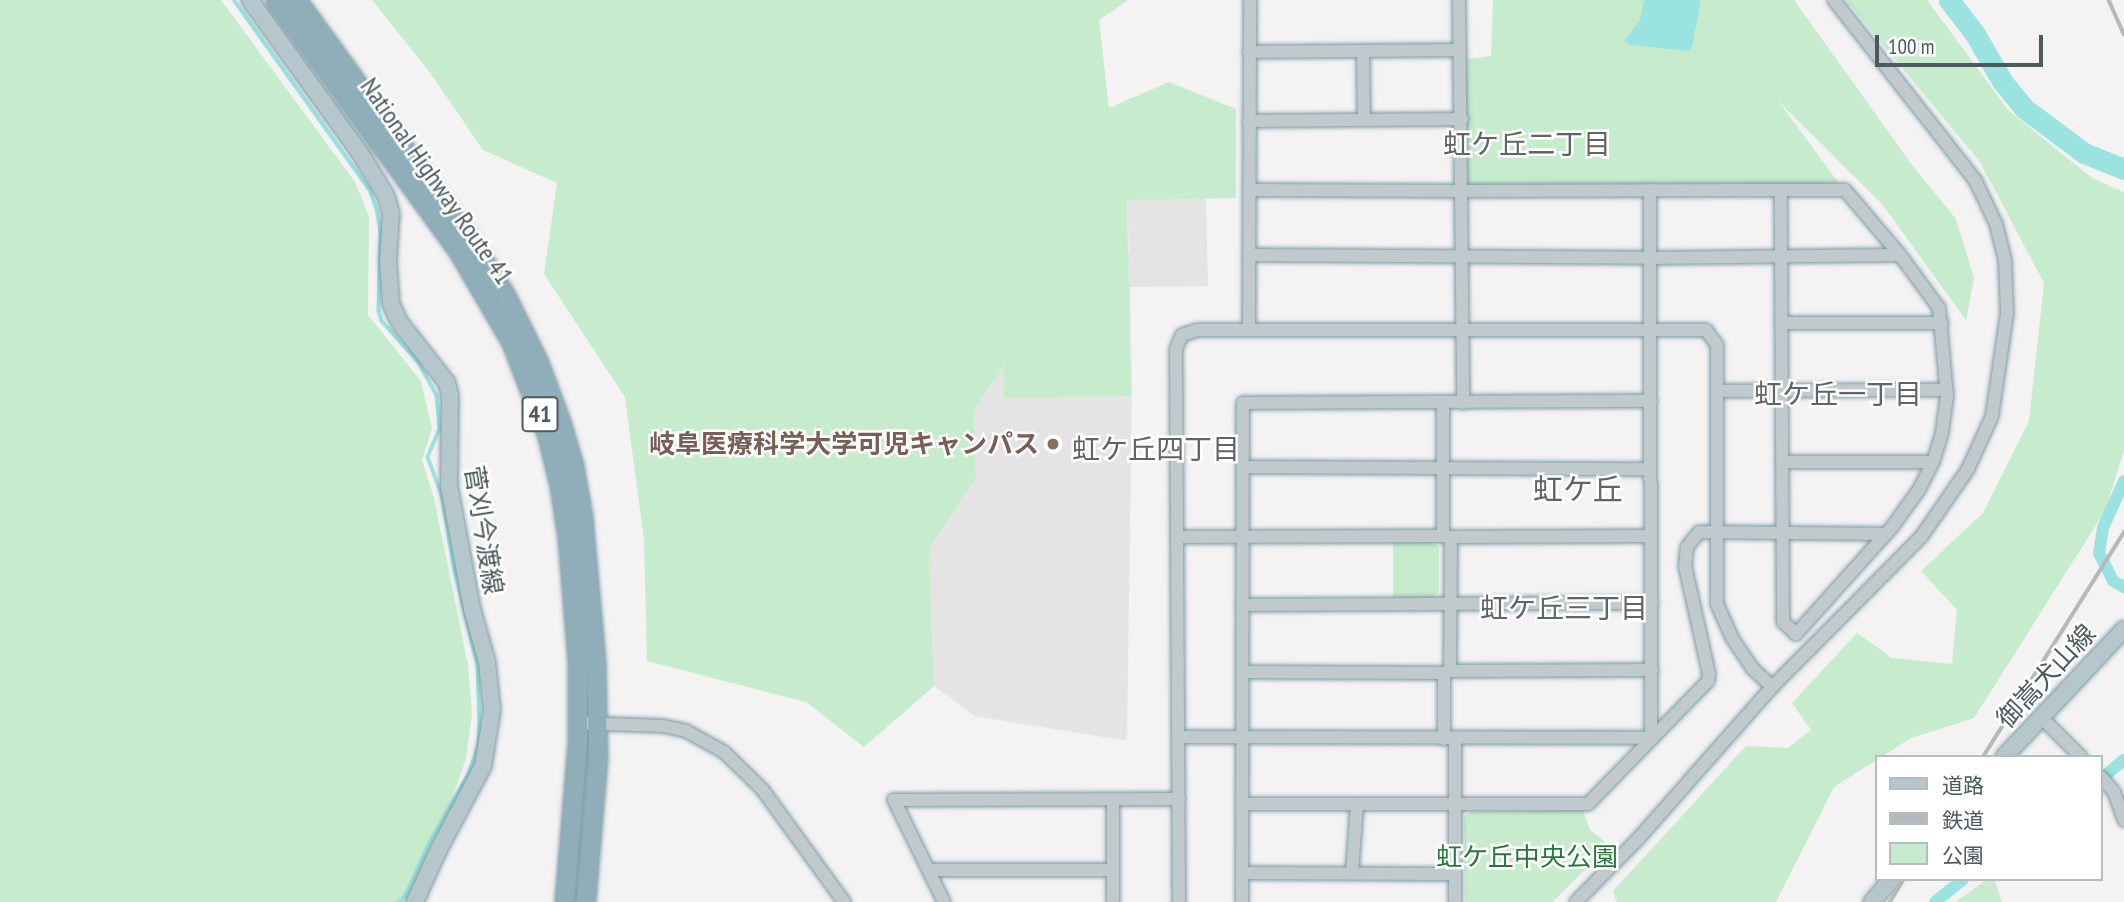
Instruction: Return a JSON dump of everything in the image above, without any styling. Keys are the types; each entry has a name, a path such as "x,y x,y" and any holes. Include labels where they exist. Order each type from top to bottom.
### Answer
{"highway":[{"name":"National Highway Route 41","path":"276,0 459,252 487,296 526,377 548,438 560,486 575,602 578,723 572,838 565,902"},
{"name":"National Highway Route 41","path":"297,0 470,239 506,296 539,363 573,466 583,517 598,723 586,902"}],"main road":[{"name":"菅刈今渡線","path":"250,0 360,153 386,196 391,214 388,261 391,304 400,323 447,383 450,396 449,486 472,609 487,662 492,710 484,766 439,849 415,902"},
{"name":"御嵩犬山線","path":"2006,755 2124,629"},
{"path":"1872,902 1890,881"}],"street":[{"path":"1248,330 1250,0"},
{"path":"1459,0 1463,403"},
{"path":"1576,902 1638,839 1772,687 1922,537 1949,501 1981,444 1992,416 2007,313 2005,260 1996,224 1975,180 1834,0"},
{"path":"1249,52 1460,50"},
{"path":"1363,51 1364,119"},
{"path":"1249,121 1462,119"},
{"path":"1250,190 1462,191 1650,190 1781,190 1845,190 1900,255 1939,308 1946,390 1942,433 1933,463 1918,491 1886,534 1796,634 1783,622 1781,190"},
{"path":"1650,190 1651,738"},
{"path":"1249,255 1650,258 1900,255"},
{"path":"1782,323 1942,323"},
{"path":"1179,902 1176,349 1182,335 1197,330 1706,330 1717,345 1717,604 1732,638 1753,670 1772,687"},
{"path":"1717,391 1946,390"},
{"path":"1242,902 1243,403 1651,401"},
{"path":"1443,403 1442,470 1451,604 1447,672 1454,805 1455,902"},
{"path":"1782,462 1933,463"},
{"path":"1243,467 1650,469"},
{"path":"1242,804 1587,804 1708,681 1709,674 1685,554 1699,532 1886,534"},
{"path":"1177,537 1650,536"},
{"path":"1242,605 1652,603"},
{"path":"1242,671 1652,670"},
{"path":"2041,717 2079,755"},
{"path":"578,723 663,726 686,731 724,752 762,789 844,902"},
{"path":"1179,737 1651,738"},
{"path":"2103,779 2114,792 2124,820"},
{"path":"944,902 894,800 1179,799"},
{"path":"1113,800 1113,902"},
{"path":"1352,873 1357,805"},
{"path":"929,870 1113,870"},
{"path":"1242,873 1455,874"}],"shaded area":[{"name":"岐阜医療科学大学可児キャンパス","path":"1206,198 1208,286 1130,287 1132,387 1127,741 974,716 934,686 929,549 976,477 974,410 1003,368 1005,255 1129,252 1127,200"}],"green space":[{"path":"0,0 221,0 355,182 369,217 368,315 421,381 432,429 422,460 434,498 468,665 472,714 466,759 415,902 0,902"},
{"path":"372,0 1128,0 1099,20 1109,108 1169,82 1236,109 1236,198 1127,200 1131,396 1004,398 1003,352 1003,368 974,410 976,477 929,549 934,686 864,747 806,702 647,661 644,540 625,397 544,274 557,183 483,150 431,74"},
{"path":"1493,0 1794,0 1912,165 1956,219 1974,278 1966,320 1882,204 1779,102 1838,182 1781,190 1462,191 1460,60 1491,56"},
{"path":"1846,0 1927,0 2008,110 2092,178 2124,192 2124,450 2105,511 1974,718 1911,738 1884,755 1876,755 1876,760 1834,787 1776,902 1617,902 1613,891 1746,746 1788,748 1811,730 1792,703 1857,633 1892,658 1952,664 1957,610 1921,571 1983,513 2029,421 2044,283 1980,162"},
{"path":"1393,542 1432,542 1439,547 1439,592 1432,599 1393,598"},
{"name":"虹ケ丘中央公園","path":"1583,810 1590,830 1609,845 1553,902 1465,902 1464,816 1471,812"},
{"path":"1985,881 1995,881 2002,902 1955,902"}],"water":[{"path":"1644,0 1701,0 1689,51 1630,45 1624,41 1640,20"}],"waterway":[{"path":"234,0 370,190 381,232 379,311 382,321 419,363 437,395 440,429 428,457 442,495 455,570 478,666 479,745 469,774 430,843 406,896 399,902"},
{"path":"1949,0 1975,34 2002,81 2025,109 2084,153 2124,169"},
{"path":"2124,481 2103,528 2099,553 2113,581 2124,587"},
{"path":"2103,777 2124,760"},
{"path":"1935,902 1961,881"}],"railway":[{"path":"2109,0 2124,34"},
{"path":"1984,755 2124,532"},
{"path":"1890,902 1903,881"}],"place":[{"name":"岐阜医療科学大学可児キャンパス","path":"1053,444"}],"district":[{"name":"虹ケ丘二丁目","path":"1527,144"},
{"name":"虹ケ丘一丁目","path":"1838,394"},
{"name":"虹ケ丘四丁目","path":"1156,449"},
{"name":"虹ケ丘","path":"1578,489"},
{"name":"虹ケ丘三丁目","path":"1564,608"}]}
